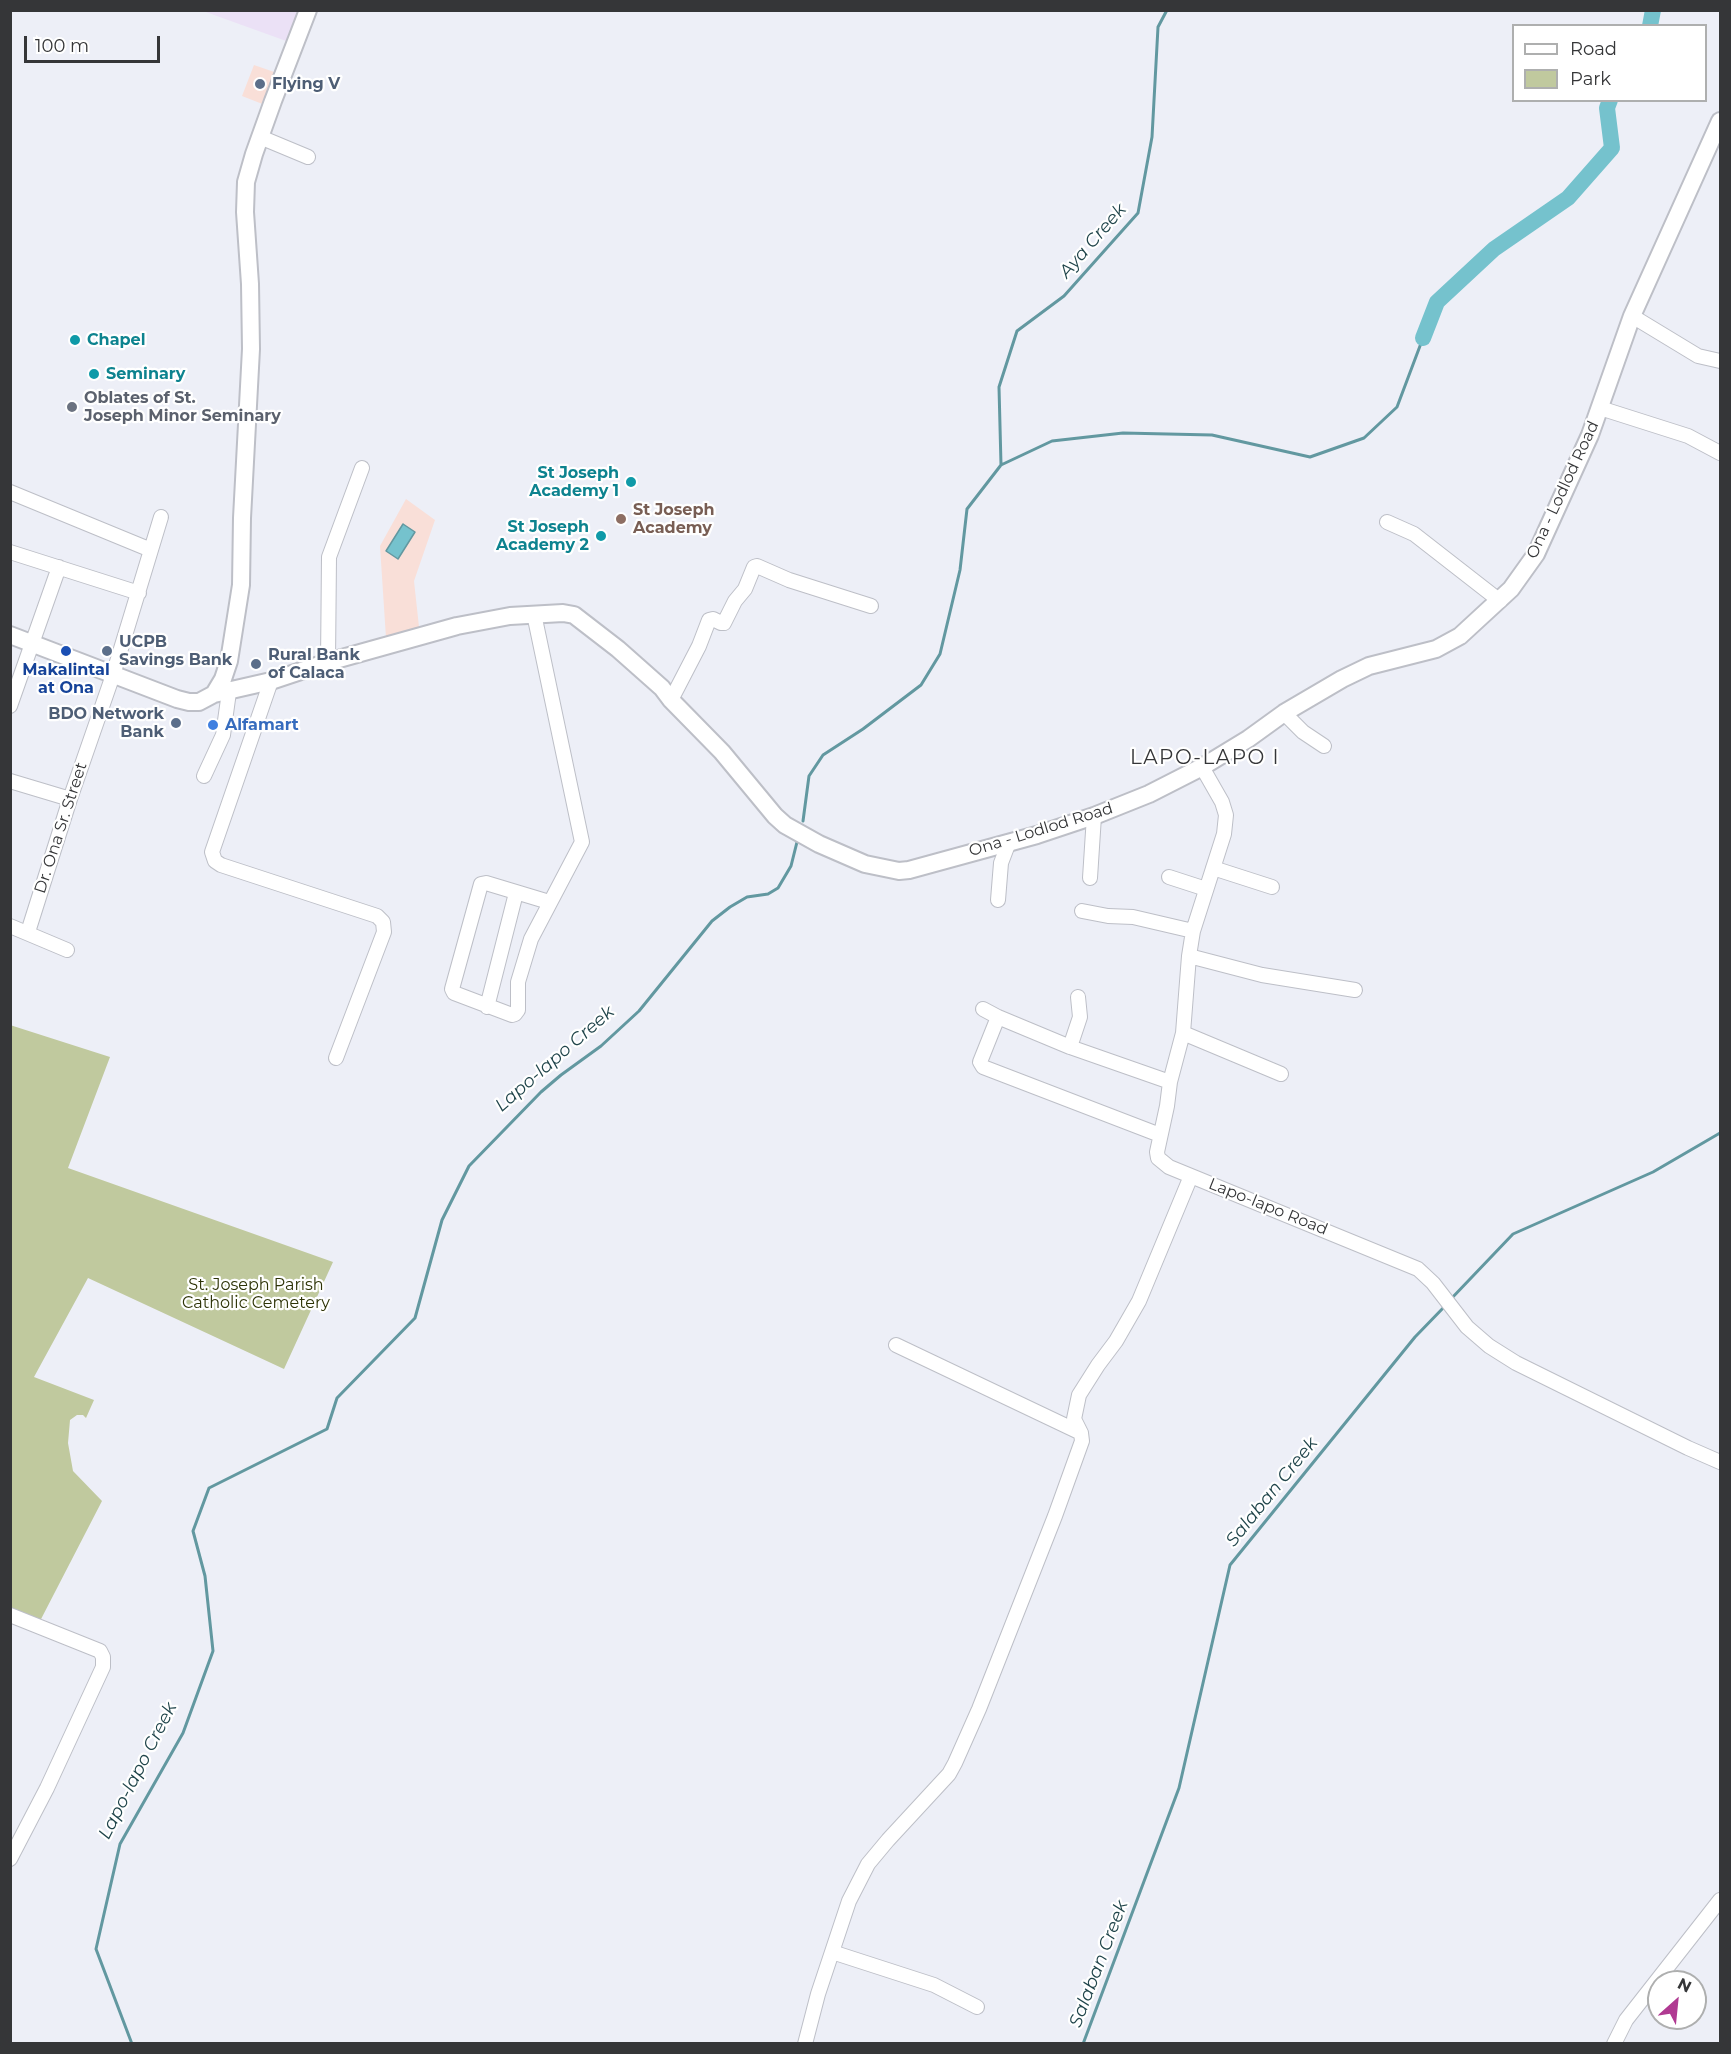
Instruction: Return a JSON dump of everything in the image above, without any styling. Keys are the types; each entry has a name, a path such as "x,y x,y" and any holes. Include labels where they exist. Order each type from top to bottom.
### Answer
{"main road":[{"path":"221,693 229,661 241,585 242,507 251,349 245,204 250,167 308,10"},
{"name":"Ona - Lodlod Road","path":"10,635 189,702 200,702 221,693 271,681 328,662 457,626 510,615 563,613 574,615 618,649 662,688 722,752 764,804 785,825 828,848 865,864 899,871 1009,842 1094,816 1149,794 1202,767 1248,739 1284,713 1342,679 1369,666 1436,649 1460,636 1500,601 1519,580 1536,554 1600,408 1632,316 1720,121"}],"street":[{"path":"260,137 308,157"},
{"path":"1632,316 1698,356 1720,361"},
{"path":"1600,408 1688,436 1720,453"},
{"path":"328,662 329,557 362,468"},
{"path":"10,492 151,550"},
{"name":"Dr. Ona Sr. Street","path":"28,932 70,799 113,675 160,518"},
{"path":"1387,522 1414,534 1500,601"},
{"path":"10,552 139,592"},
{"path":"671,700 699,646 709,620 724,623 735,601 745,589 754,567 757,566 789,580 871,606"},
{"path":"10,706 59,567"},
{"path":"534,614 582,833 582,843 531,939 518,982 518,1010 512,1015 458,996 452,989 479,886 486,884 549,902"},
{"path":"271,681 212,852 215,861 220,865 377,916 383,922 384,932 336,1058"},
{"path":"204,776 223,735 221,693"},
{"path":"1284,713 1303,732 1324,746"},
{"name":"Lapo-lapo Road","path":"1202,767 1222,802 1226,814 1224,834 1193,932 1183,1033 1170,1082 1158,1158 1169,1167 1418,1269 1433,1283 1467,1327 1489,1346 1516,1363 1688,1449 1720,1462"},
{"path":"10,780 70,799"},
{"path":"1090,878 1094,816"},
{"path":"998,900 1002,863 1009,842"},
{"path":"1213,868 1272,887"},
{"path":"1169,878 1206,889"},
{"path":"487,1007 516,893"},
{"path":"1082,911 1108,916 1133,917 1193,932"},
{"path":"10,926 67,950"},
{"path":"1189,956 1262,975 1355,990"},
{"path":"1070,1047 1080,1017 1078,997"},
{"path":"983,1009 1070,1047 1170,1082"},
{"path":"998,1017 981,1056 980,1062 983,1067 1160,1135"},
{"path":"1183,1033 1281,1074"},
{"path":"805,2043 818,1994 849,1901 868,1864 950,1774 980,1708 1082,1441 1074,1419 1079,1395 1116,1341 1139,1301 1191,1176"},
{"path":"896,1344 1081,1433"},
{"path":"10,1615 100,1651 103,1657 103,1667 47,1788 10,1859"},
{"path":"1614,2043 1626,2020 1720,1900"},
{"path":"832,1952 934,1985 977,2007"}],"shaded area":[{"path":"203,11 300,11 289,42"},
{"name":"Flying V","path":"254,65 277,73 265,105 242,96"},
{"path":"406,499 435,520 414,581 419,627 386,638 380,546"}],"green space":[{"name":"St. Joseph Parish Catholic Cemetery","path":"10,1025 110,1057 68,1168 333,1262 284,1369 88,1278 34,1377 94,1400 86,1418 83,1415 77,1415 70,1420 68,1443 73,1471 102,1501 39,1623 10,1612"}],"water":[{"path":"403,524 415,532 398,559 386,551"}],"waterway":[{"name":"Aya Creek","path":"1001,465 999,387 1017,331 1064,296 1138,213 1152,137 1158,27 1167,10"},
{"name":"Lapo-lapo Creek","path":"1650,24 1653,10"},
{"name":"Lapo-lapo Creek","path":"1423,338 1437,302 1494,249 1568,198 1612,148 1607,108 1609,102"},
{"name":"Lapo-lapo Creek","path":"803,821 809,776 823,755 863,729 921,685 940,654 960,570 967,509 1001,465 1052,441 1123,433 1212,435 1310,457 1364,438 1397,407 1423,338"},
{"name":"Lapo-lapo Creek","path":"132,2044 96,1949 120,1844 183,1733 213,1651 205,1576 193,1531 209,1488 327,1429 337,1398 415,1318 442,1220 469,1166 541,1092 601,1046 639,1011 712,921 747,897 768,894 778,888 791,866 797,842"},
{"name":"Salaban Creek","path":"1450,1300 1513,1234 1653,1172 1720,1133"},
{"name":"Salaban Creek","path":"1083,2044 1179,1788 1230,1565 1415,1337 1446,1305"}],"place":[{"name":"Flying V","path":"260,84"},
{"name":"Chapel","path":"75,340"},
{"name":"Seminary","path":"94,374"},
{"name":"Oblates of St. Joseph Minor Seminary","path":"72,407"},
{"name":"St Joseph Academy 1","path":"631,482"},
{"name":"St Joseph Academy","path":"621,519"},
{"name":"St Joseph Academy 2","path":"601,536"},
{"name":"Makalintal at Ona","path":"66,651"},
{"name":"UCPB Savings Bank","path":"107,651"},
{"name":"Rural Bank of Calaca","path":"256,664"},
{"name":"BDO Network Bank","path":"176,723"},
{"name":"Alfamart","path":"213,725"}],"district":[{"name":"LAPO-LAPO I","path":"1205,758"}]}
